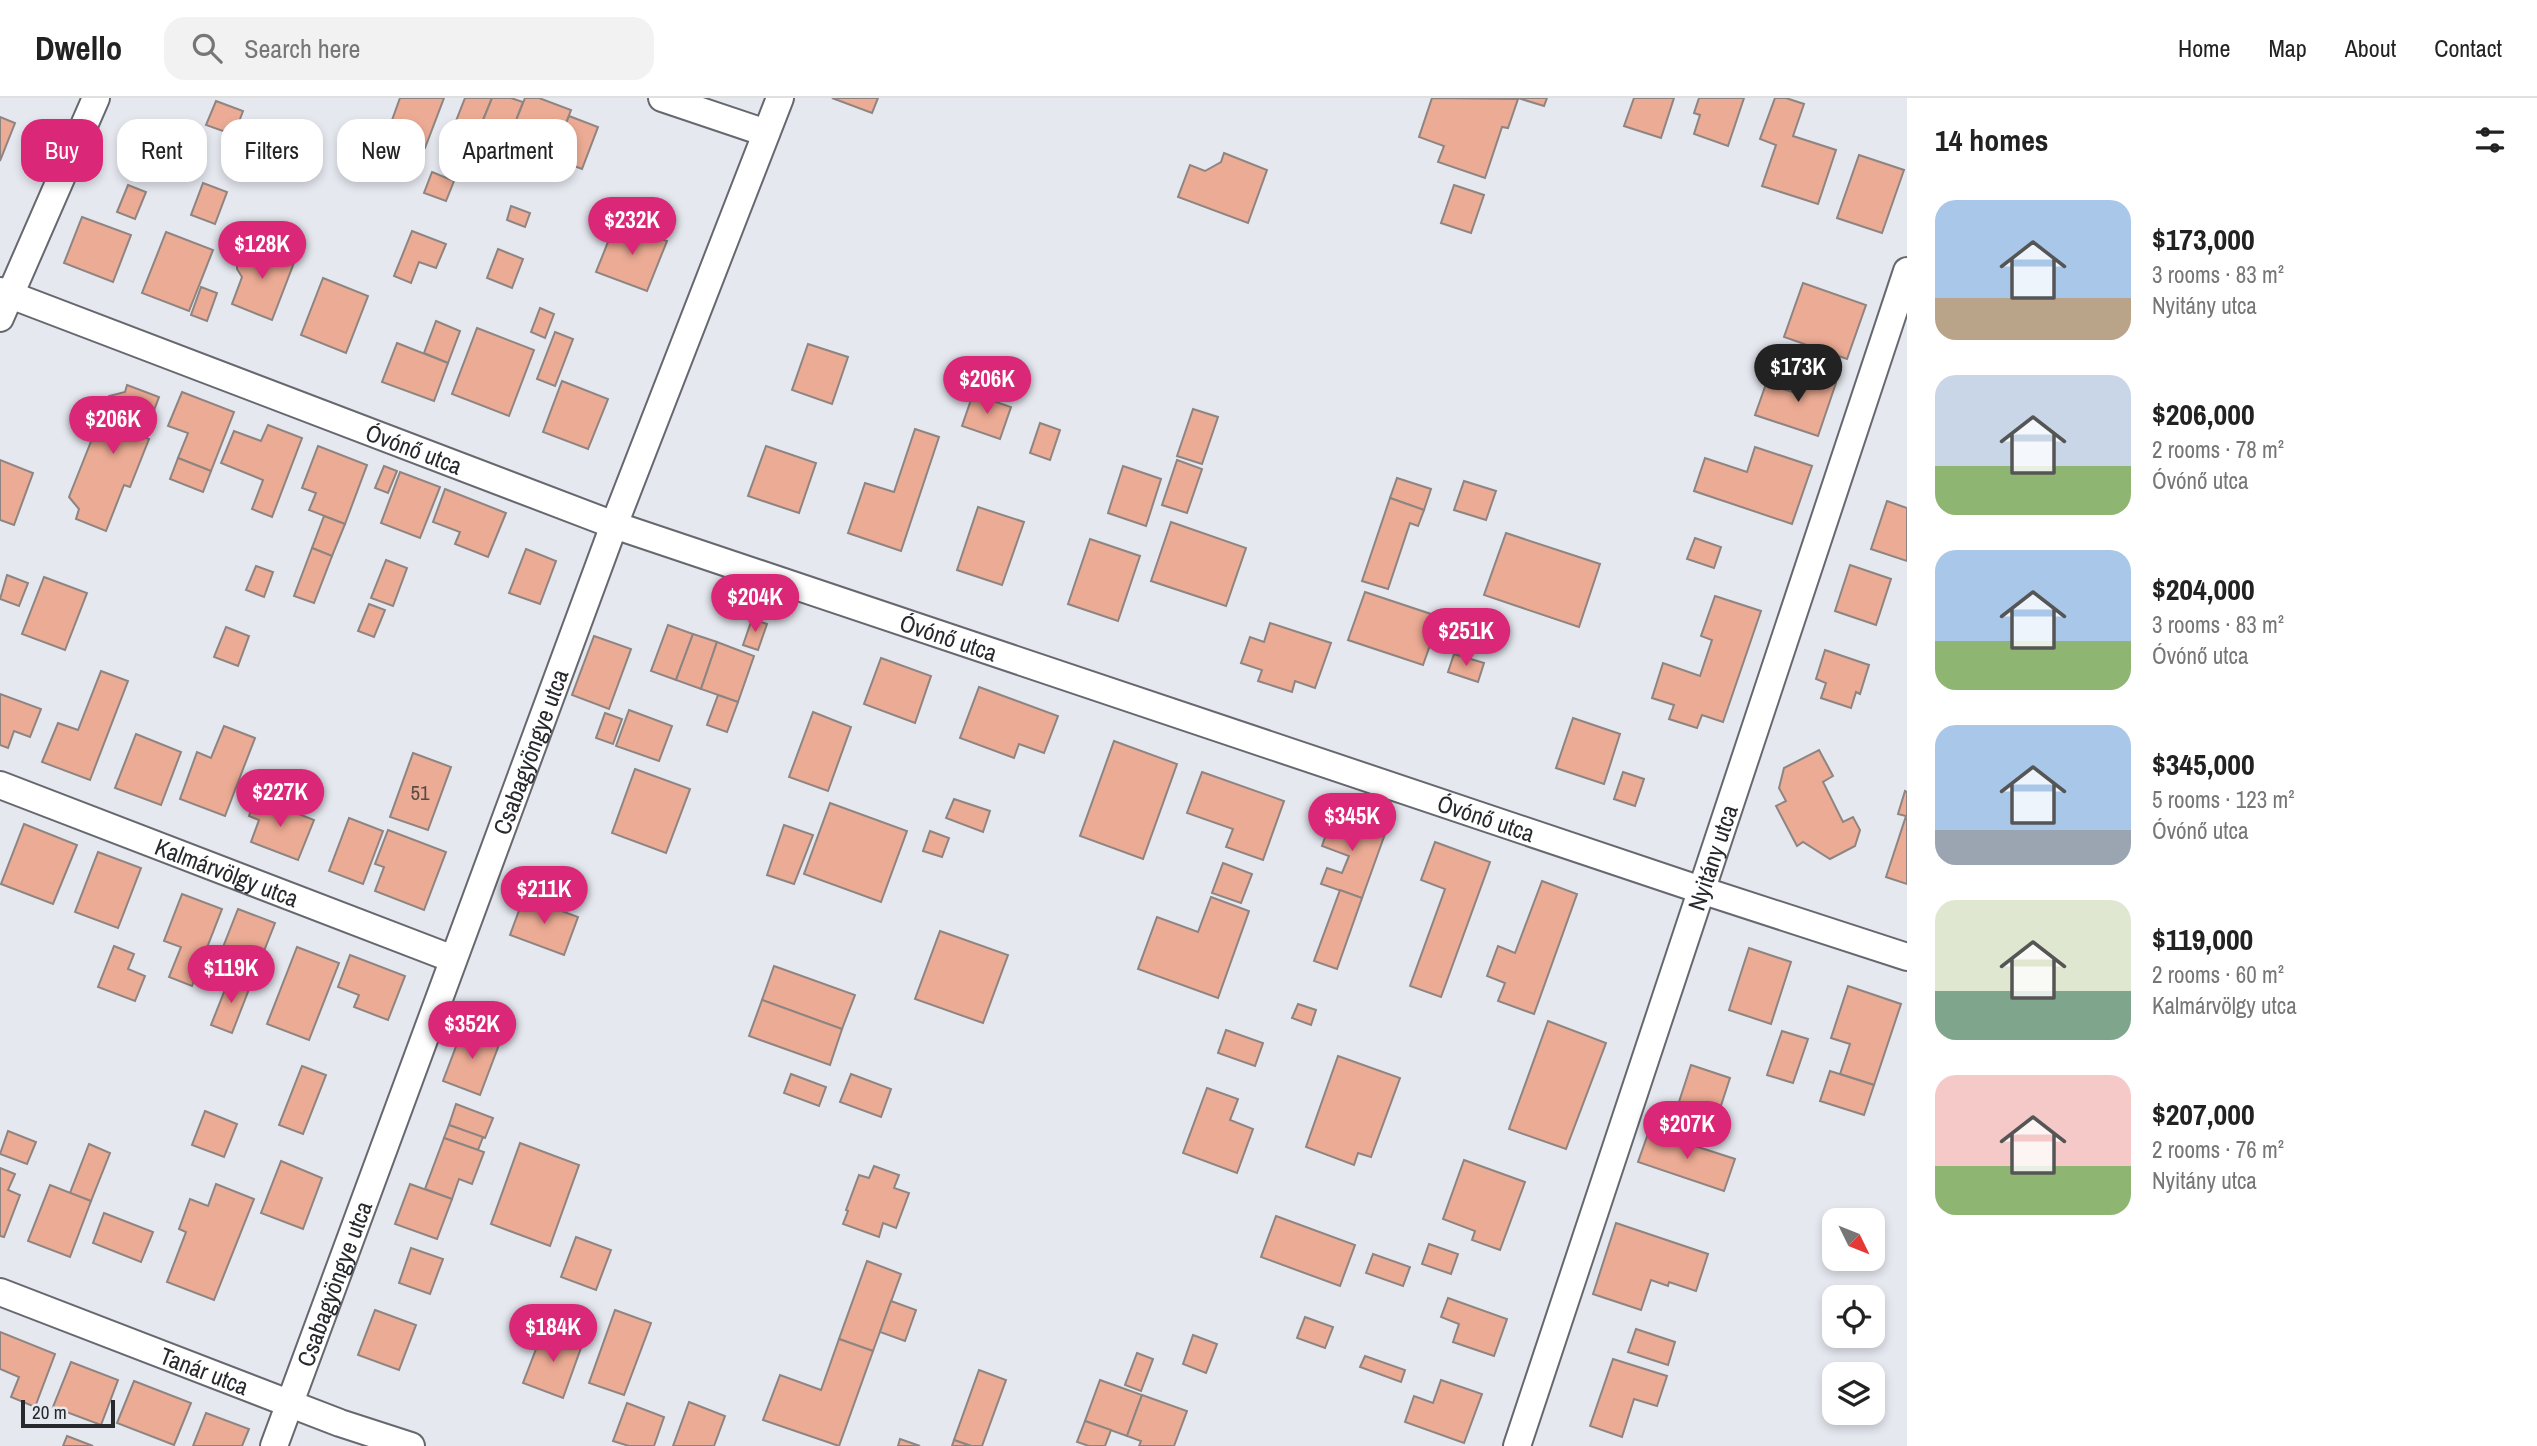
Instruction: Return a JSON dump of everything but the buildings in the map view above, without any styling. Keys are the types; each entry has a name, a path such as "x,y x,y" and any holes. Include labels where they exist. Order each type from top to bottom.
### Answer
{"street":[{"path":"3,301 96,98"},
{"path":"662,98 766,133"},
{"name":"Csabagyöngye utca","path":"274,1446 614,525 780,98"},
{"name":"Nyitány utca","path":"1517,1446 1907,271"},
{"name":"Óvónő utca","path":"3,301 614,525 1907,957"},
{"name":"Kalmárvölgy utca","path":"0,785 453,959"},
{"name":"Tanár utca","path":"0,1292 290,1404 411,1446"}]}
